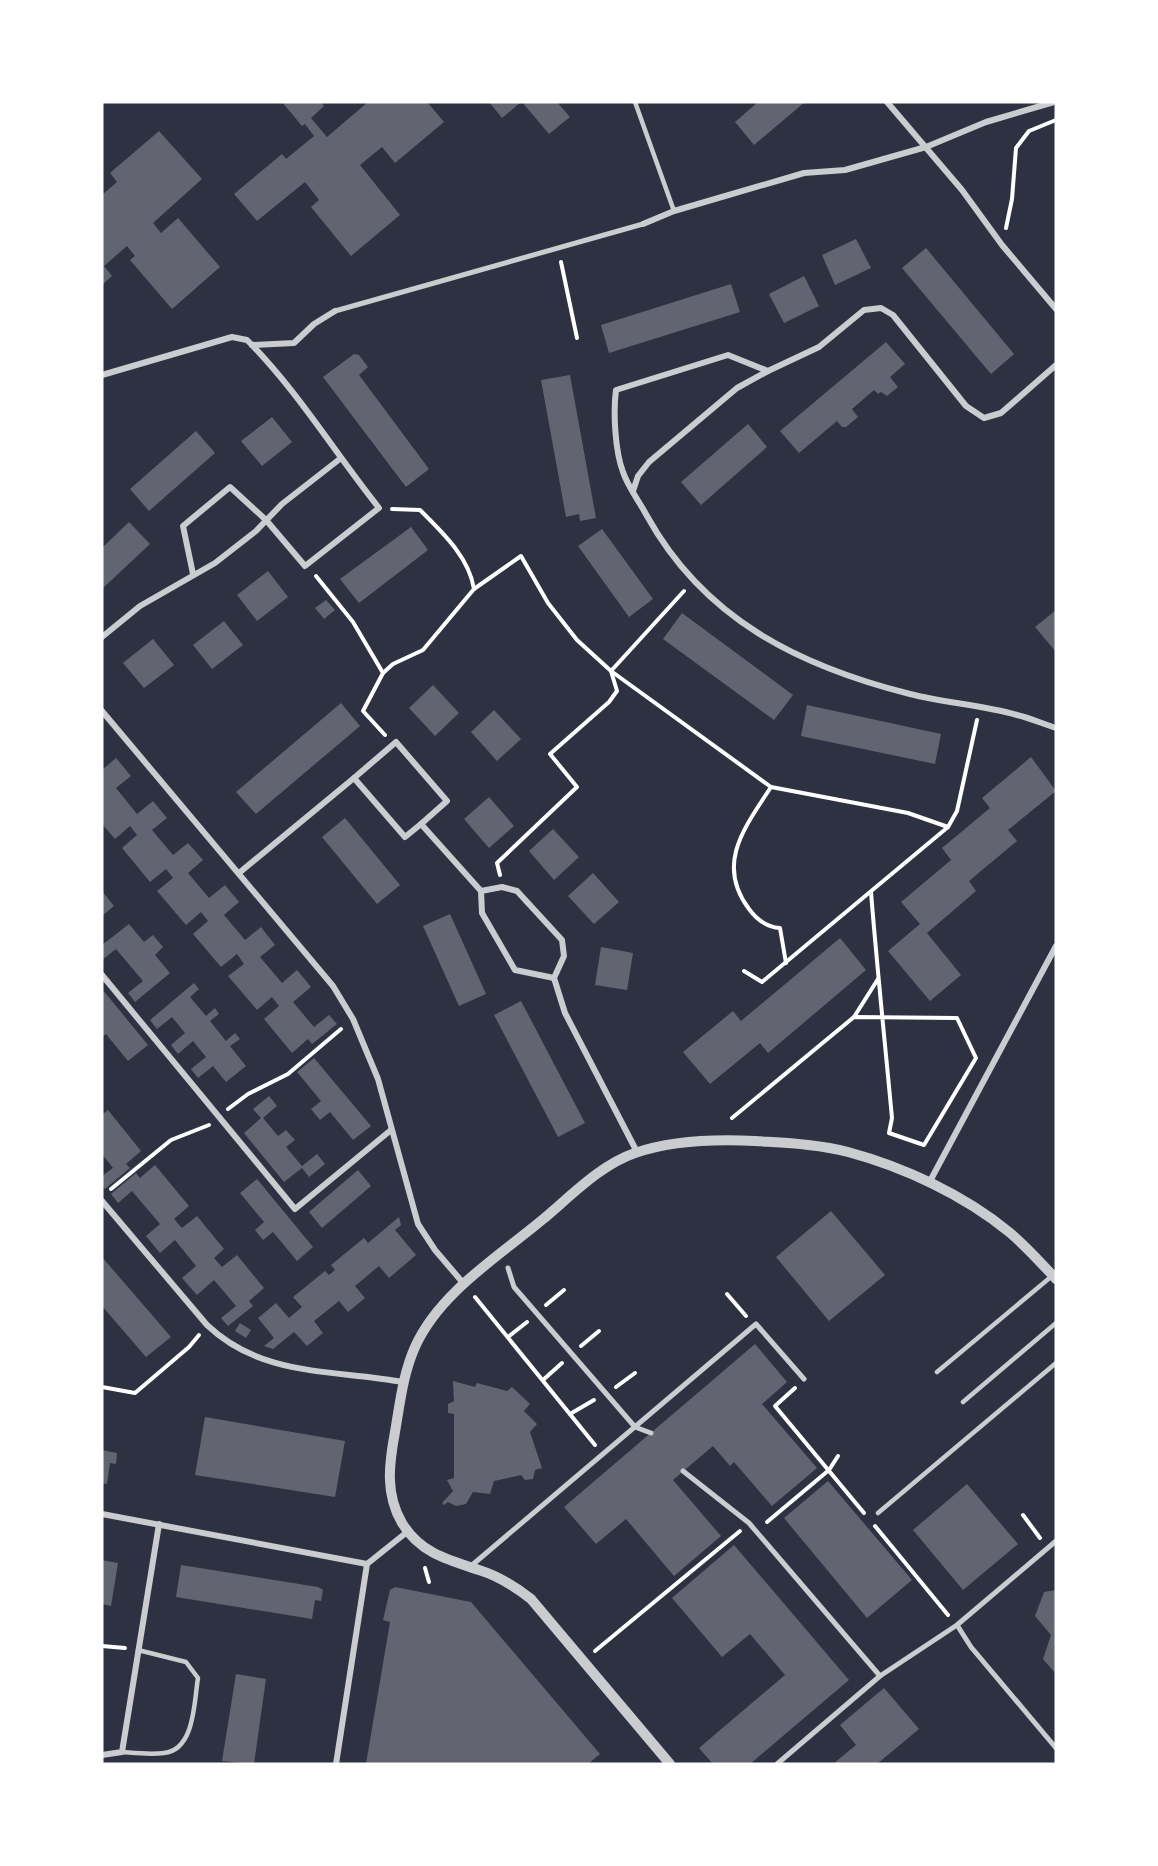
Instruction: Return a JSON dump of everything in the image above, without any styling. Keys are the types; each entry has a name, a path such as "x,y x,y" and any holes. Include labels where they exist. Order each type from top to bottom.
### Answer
{"street":[{"path":"888,102 962,190 1002,245 1056,309"},
{"path":"252,345 294,343 314,324 335,311 643,224 674,211 804,173 845,170 926,147 986,122 1054,102"},
{"path":"633,491 638,476 649,462 737,388 819,347 864,310 881,308 892,315 966,406 984,418 1001,412 1056,365"},
{"path":"102,375 232,337 242,338 252,345 329,440 379,508 305,566 266,520 230,487 183,526 193,574"},
{"path":"768,371 728,355 616,390 614,409 622,470 655,531 717,603 795,656 853,678 912,694 1017,714 1056,728"},
{"path":"102,638 140,606 215,563 282,504 341,458"},
{"path":"102,711 333,986 354,1019 378,1079 418,1224 435,1250 465,1285"},
{"path":"240,873 396,742 447,801 405,837 354,778"},
{"path":"421,824 481,891 482,913 515,970 554,978"},
{"path":"481,891 502,887 517,891 562,940 564,956 554,978 566,1013 637,1152"},
{"path":"929,1183 1056,946"},
{"path":"102,975 295,1209 391,1130"},
{"path":"670,1764 525,1594 506,1581 440,1558 408,1532 395,1509 389,1481 403,1382 416,1346 429,1324 465,1285 598,1173 619,1159 637,1152 665,1146 721,1139 785,1143 847,1152 929,1183 954,1196 1009,1232 1054,1277"},
{"path":"102,1201 207,1325 224,1341 245,1354 280,1366 403,1382"},
{"path":"508,1268 514,1287 635,1427 651,1433"},
{"path":"470,1567 756,1324 804,1379"},
{"path":"683,1471 749,1522 880,1676"},
{"path":"102,1514 368,1564"},
{"path":"102,1755 122,1752 159,1524"},
{"path":"336,1764 368,1564 408,1532"},
{"path":"777,1764 880,1676 957,1625 1056,1541"},
{"path":"957,1625 971,1647 1056,1748"}],"lane":[{"path":"635,102 674,211"},
{"path":"937,1372 1054,1277"},
{"path":"963,1402 1056,1323"},
{"path":"878,1513 1056,1364"},
{"path":"122,1752 166,1753 182,1744 191,1724 198,1678 186,1662 138,1650"}],"path":[{"path":"1002,245 1012,199 1016,148 1029,131 1056,120"},
{"path":"560,258 577,338"},
{"path":"379,508 420,510 453,543 472,578 474,589"},
{"path":"393,744 363,711 383,673 393,664 423,650 474,589 521,556 548,603 577,639 611,671 771,787 908,813 948,827"},
{"path":"315,575 353,622 383,673"},
{"path":"611,671 694,579"},
{"path":"502,887 497,863 577,787 550,754 609,702 617,691 611,671"},
{"path":"744,971 762,982 948,827 957,811 979,707"},
{"path":"771,787 746,826 733,860 734,881 740,896 753,914 769,927 780,928 786,963"},
{"path":"854,1017 882,1017 957,1018 976,1058 924,1145 890,1133 892,1118 882,1017 871,892"},
{"path":"732,1118 854,1017 879,979"},
{"path":"465,1285 603,1454"},
{"path":"728,1294 746,1317 756,1324"},
{"path":"102,1387 135,1393 189,1347 207,1325"},
{"path":"804,1379 775,1406 957,1625"},
{"path":"756,1531 829,1470 838,1456"},
{"path":"1023,1515 1048,1548"},
{"path":"583,1661 749,1522"},
{"path":"102,1646 138,1650"}],"building":[{"path":"282,102 321,102 324,106 311,118 327,137 368,102 427,102 444,122 395,163 382,147 360,165 400,215 351,256 311,207 319,200 305,182 257,221 234,194 282,154 286,159 314,136 305,124 302,126"},
{"path":"489,102 521,102 502,118"},
{"path":"522,102 557,102 570,117 549,134"},
{"path":"758,102 805,102 754,145 735,122"},
{"path":"159,131 202,179 153,223 161,233 178,218 220,267 172,309 130,260 135,256 127,246 104,266 112,276 102,285 102,195 117,182 110,173"},
{"path":"856,239 871,268 835,285 822,255"},
{"path":"926,248 1014,354 991,374 902,268"},
{"path":"804,276 819,306 784,323 769,294"},
{"path":"731,284 740,312 609,353 601,325"},
{"path":"886,342 905,364 890,377 898,387 887,396 881,392 878,394 874,390 852,409 858,417 846,427 842,427 837,421 799,453 780,431"},
{"path":"354,354 359,355 368,367 359,375 429,469 406,487 323,377"},
{"path":"570,375 596,518 580,521 579,514 566,517 541,380"},
{"path":"272,417 292,442 262,466 241,441"},
{"path":"748,424 767,447 701,505 681,482"},
{"path":"196,431 215,453 149,511 130,489"},
{"path":"129,522 150,544 102,589 102,548"},
{"path":"411,527 428,550 359,603 340,579"},
{"path":"602,529 653,599 629,617 578,546"},
{"path":"268,571 288,597 257,621 237,595"},
{"path":"326,600 335,610 324,619 315,608"},
{"path":"1056,610 1056,652 1035,627"},
{"path":"682,613 793,695 774,720 663,639"},
{"path":"224,621 243,645 212,669 193,645"},
{"path":"153,639 174,665 144,688 123,663"},
{"path":"433,685 459,713 435,736 409,708"},
{"path":"341,703 360,726 256,814 236,792"},
{"path":"807,705 941,734 935,764 801,736"},
{"path":"494,710 521,739 497,761 471,732"},
{"path":"1031,757 1056,791 1008,830 1017,841 969,881 976,891 927,933 961,975 930,1001 888,951 920,924 901,902 951,860 942,848 990,808 982,798"},
{"path":"116,758 131,776 116,788 137,814 153,801 167,818 152,830 173,855 188,843 203,860 188,873 209,898 225,885 239,902 224,915 245,940 261,927 275,945 260,957 282,983 297,970 311,987 293,1002 314,1027 329,1015 337,1024 312,1044 308,1039 292,1053 264,1019 279,1006 272,997 257,1010 228,976 244,964 237,954 221,967 193,934 208,921 201,912 186,925 157,891 173,878 166,869 150,882 122,848 137,835 130,826 115,839 102,824 102,770"},
{"path":"489,797 514,826 489,848 464,819"},
{"path":"345,818 400,885 377,904 322,837"},
{"path":"553,829 579,857 554,880 529,851"},
{"path":"593,873 619,902 594,924 568,896"},
{"path":"102,891 114,906 102,916"},
{"path":"450,914 486,994 459,1006 423,926"},
{"path":"129,924 144,942 153,935 163,947 155,955 170,973 135,1002 128,993 143,981 116,949 102,960 102,945"},
{"path":"840,938 866,970 768,1053 760,1043 710,1084 683,1052 733,1011 741,1021"},
{"path":"601,947 633,953 627,990 595,985"},
{"path":"194,983 199,989 190,997 206,1016 215,1008 219,1014 210,1021 226,1041 235,1033 240,1039 230,1046 246,1066 226,1082 213,1066 198,1078 191,1069 206,1057 193,1041 178,1054 171,1045 185,1033 172,1017 157,1029 150,1020"},
{"path":"102,989 148,1045 128,1061 106,1034 102,1037"},
{"path":"521,1001 585,1123 558,1137 494,1015"},
{"path":"314,1058 371,1126 353,1140 330,1112 320,1120 311,1109 321,1101 297,1072"},
{"path":"269,1096 277,1106 263,1118 278,1136 286,1130 295,1140 286,1147 302,1166 317,1154 325,1164 309,1177 302,1168 284,1182 244,1133 261,1118 253,1109"},
{"path":"108,1110 141,1151 126,1164 130,1168 105,1189 102,1185 102,1176 113,1168 102,1154 102,1115"},
{"path":"155,1165 189,1206 174,1219 182,1228 197,1216 224,1249 214,1258 222,1267 237,1255 264,1288 249,1301 253,1306 228,1326 221,1318 236,1306 214,1280 197,1295 182,1278 196,1266 175,1240 160,1253 146,1236 160,1224 132,1191 118,1203 111,1194 136,1173 140,1178"},
{"path":"358,1170 371,1186 322,1228 309,1212"},
{"path":"257,1179 313,1247 297,1261 273,1232 263,1240 255,1230 264,1222 240,1193"},
{"path":"831,1211 885,1275 829,1321 776,1257"},
{"path":"399,1217 401,1225 395,1230 416,1255 389,1278 379,1266 355,1286 365,1298 348,1312 339,1301 314,1321 323,1333 307,1346 294,1332 273,1349 264,1346 274,1338 258,1318 276,1303 289,1318 302,1307 293,1297 325,1271 329,1275 335,1270 331,1265 364,1238 368,1243"},
{"path":"102,1257 171,1337 146,1357 102,1306"},
{"path":"240,1323 251,1330 246,1338 235,1331"},
{"path":"755,1344 787,1382 762,1404 817,1468 772,1506 734,1462 730,1466 713,1446 673,1480 721,1536 674,1576 626,1519 596,1544 564,1507"},
{"path":"453,1381 475,1387 477,1383 507,1391 512,1387 530,1404 524,1411 537,1424 530,1432 542,1468 535,1470 533,1479 525,1480 521,1475 494,1481 490,1494 473,1492 466,1504 456,1506 448,1502 444,1505 442,1503 453,1491 447,1480 454,1478 454,1414 448,1413 448,1404 454,1401"},
{"path":"205,1417 345,1441 335,1497 195,1475"},
{"path":"102,1450 117,1453 116,1464 110,1463 107,1484 102,1483"},
{"path":"828,1481 912,1580 867,1618 784,1518"},
{"path":"967,1484 1018,1544 963,1590 913,1530"},
{"path":"734,1545 849,1680 750,1764 713,1764 699,1748 785,1675 750,1634 722,1657 672,1598"},
{"path":"102,1560 118,1563 111,1606 102,1604"},
{"path":"181,1565 318,1587 323,1590 321,1601 315,1600 312,1619 176,1597"},
{"path":"395,1587 471,1602 600,1754 588,1764 366,1764 390,1622 383,1620 390,1590"},
{"path":"1056,1590 1056,1674 1043,1659 1051,1635 1035,1616 1044,1592"},
{"path":"236,1674 266,1679 254,1764 222,1761"},
{"path":"884,1688 919,1729 877,1764 833,1764 856,1745 840,1725"}]}
